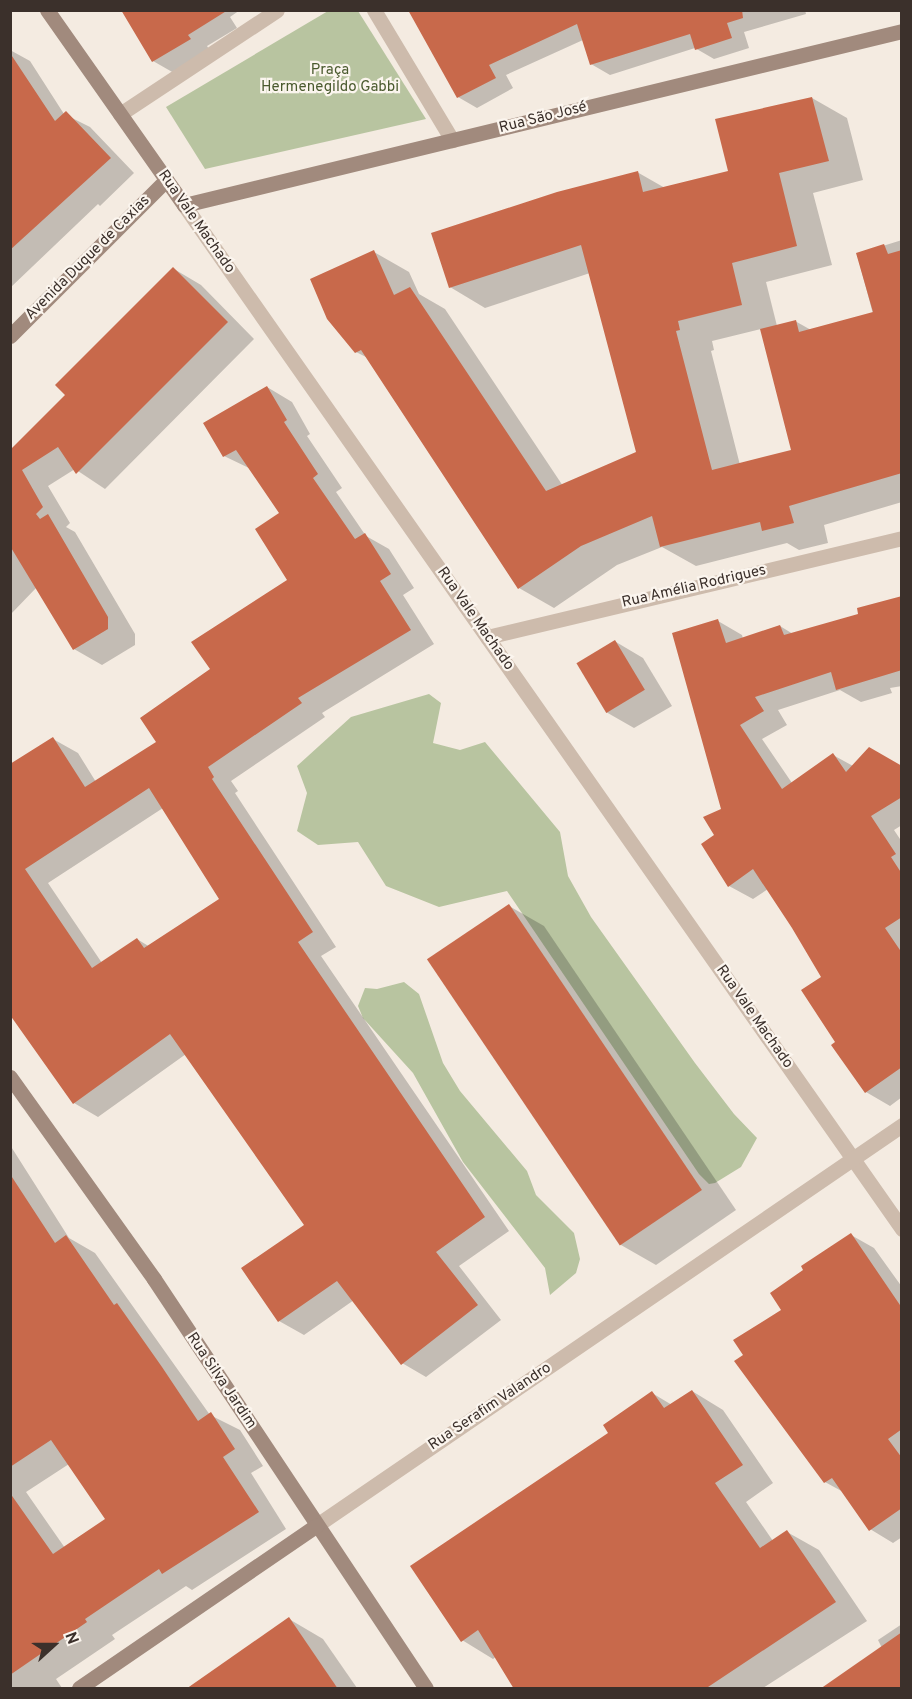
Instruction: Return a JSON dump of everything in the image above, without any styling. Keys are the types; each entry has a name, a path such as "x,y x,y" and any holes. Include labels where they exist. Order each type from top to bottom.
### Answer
{"street":[{"name":"Rua Vale Machado","path":"47,10 902,1229"},
{"path":"120,114 277,10"},
{"path":"374,10 452,140"},
{"name":"Rua São José","path":"184,205 902,31"},
{"name":"Avenida Duque de Caxias","path":"10,336 166,180"},
{"name":"Rua Amélia Rodrigues","path":"487,637 902,538"},
{"name":"Rua Silva Jardim","path":"10,1077 154,1279 426,1689"},
{"name":"Rua Serafim Valandro","path":"79,1689 902,1125"}],"green space":[{"name":"Praça Hermenegildo Gabbi","path":"328,11 358,11 426,119 205,169 166,107"},
{"path":"429,694 441,703 433,743 460,750 485,742 560,832 568,876 591,917 695,1063 734,1114 757,1138 741,1167 715,1183 709,1184 699,1174 507,891 439,907 386,886 358,842 318,845 297,831 307,793 297,766 351,717"},
{"path":"404,982 419,994 443,1063 460,1091 527,1171 536,1195 574,1233 580,1259 576,1273 550,1295 545,1268 463,1162 413,1073 363,1018 358,1006 365,988 377,989"}],"building":[{"path":"121,10 228,10 188,35 191,39 152,62"},
{"path":"408,10 742,10 743,18 727,23 732,38 695,50 690,34 590,65 577,24 489,65 496,78 457,98"},
{"path":"10,53 55,121 66,111 111,158 10,250"},
{"path":"812,97 829,161 779,173 797,246 732,263 742,305 678,321 680,330 676,331 712,470 791,450 760,329 796,320 799,332 873,312 856,253 884,244 888,254 902,250 902,473 789,506 794,523 762,531 760,522 660,547 652,516 581,546 518,589 361,350 355,353 327,319 310,279 374,250 394,295 410,287 546,491 636,452 581,245 449,288 431,233 557,192 638,171 643,192 728,171 715,119"},
{"path":"173,267 228,322 76,474 58,447 22,470 43,507 36,514 40,519 48,514 108,617 108,629 73,650 10,546 10,450 65,395 55,385"},
{"path":"267,386 287,420 284,422 318,474 313,478 355,539 365,533 391,574 380,581 411,630 298,698 302,703 208,767 214,777 212,779 313,932 298,942 485,1217 436,1252 478,1305 401,1365 337,1281 278,1322 241,1268 304,1225 170,1034 73,1104 10,1015 10,764 53,737 85,787 156,742 140,718 210,669 191,642 287,580 255,529 279,513 236,450 223,457 203,423","holes":["149,788 219,899 144,948 137,938 92,968 25,869"]},
{"path":"902,596 902,670 836,690 831,672 755,697 764,711 740,725 782,789 833,753 846,772 869,747 902,766 902,797 871,816 896,854 891,857 902,874 902,917 885,928 902,953 902,1067 865,1093 831,1045 835,1042 801,990 821,977 792,928 753,869 728,887 701,844 714,835 703,817 721,809 672,633 718,619 726,643 780,625 784,635 858,614 857,608"},
{"path":"615,640 645,690 606,713 576,663"},
{"path":"509,904 702,1190 620,1245 427,959"},
{"path":"10,1174 55,1243 66,1235 114,1305 117,1303 198,1421 211,1412 235,1449 223,1457 259,1512 162,1574 159,1569 85,1619 87,1622 10,1675 10,1493 53,1554 105,1519 51,1440 10,1467"},
{"path":"851,1233 902,1308 902,1429 888,1439 902,1458 902,1508 869,1531 832,1478 824,1483 734,1361 743,1355 733,1340 781,1310 770,1293 803,1270 801,1266"},
{"path":"692,1390 743,1465 715,1483 760,1548 787,1530 836,1602 705,1689 514,1689 478,1630 461,1642 410,1566 608,1433 603,1425 652,1391 664,1408"},
{"path":"289,1617 338,1689 186,1689"},
{"path":"902,1632 902,1689 820,1689"}]}
